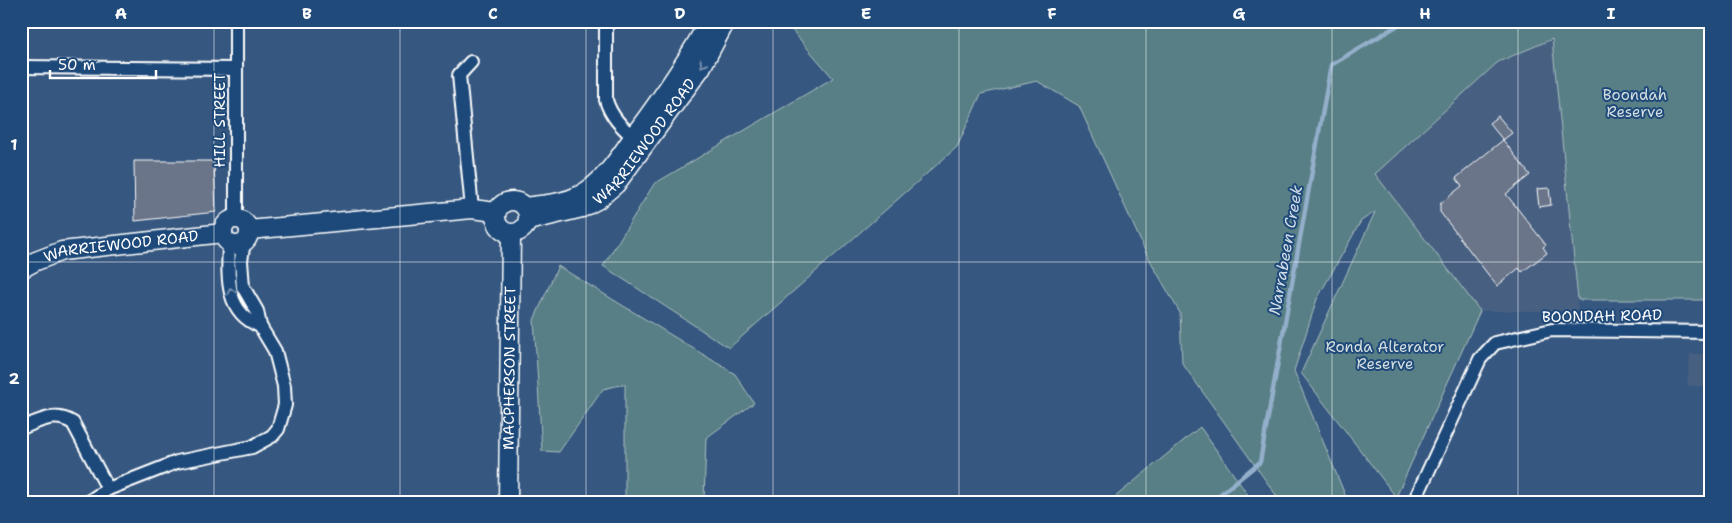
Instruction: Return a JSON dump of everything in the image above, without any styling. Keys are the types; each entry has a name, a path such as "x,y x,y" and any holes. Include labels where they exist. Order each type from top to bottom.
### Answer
{"street":[{"name":"HILL STREET","path":"108,489 177,462 252,448 272,436 282,418 285,396 275,350 260,326 249,322 234,302 228,281 236,233 236,21"},
{"path":"606,21 606,100 609,109 618,122 639,141"},
{"name":"WARRIEWOOD ROAD","path":"639,141 709,21"},
{"name":"WARRIEWOOD ROAD","path":"526,214 582,194 603,177 639,141 701,68 726,21"},
{"path":"470,62 459,75 472,209"},
{"path":"21,67 236,69"},
{"path":"506,201 516,201 526,214 522,230 511,234 498,226 496,212 506,201"},
{"name":"WARRIEWOOD ROAD","path":"21,269 62,251 472,209 496,212"},
{"name":"MACPHERSON STREET","path":"508,502 511,234"},
{"name":"BOONDAH ROAD","path":"1414,502 1480,359 1495,343 1552,330 1711,332"},
{"path":"21,428 52,416 64,417 73,423 108,489 88,502"}],"shaded area":[{"path":"1553,39 1578,311 1480,311 1375,174 1498,62"},
{"path":"1690,354 1711,354 1711,386 1687,386"}],"green space":[{"path":"784,21 1711,21 1711,300 1578,300 1552,39 1498,62 1375,174 1480,311 1396,497 1301,373 1375,212 1361,221 1317,299 1294,371 1348,502 1281,502 1182,363 1180,313 1147,255 1079,106 1037,81 981,94 957,147 729,348 603,266 654,184 833,78"},
{"path":"558,266 735,374 754,403 706,438 704,502 625,502 625,384 603,389 559,452 542,451 534,320"},
{"path":"1200,427 1253,502 1109,502"}],"building":[{"path":"1498,116 1512,133 1503,140 1489,123"},
{"path":"1503,140 1530,175 1506,194 1546,245 1543,247 1547,253 1522,272 1519,268 1497,286 1440,212 1440,204 1462,186 1456,178"},
{"path":"134,161 214,161 216,212 135,221"},
{"path":"1549,188 1551,205 1539,207 1537,189"}],"waterway":[{"name":"Narrabeen Creek","path":"1211,502 1260,462 1331,65 1405,21"}],"park label":[{"name":"Boondah Reserve","path":"1635,104"},
{"name":"Ronda Alterator Reserve","path":"1385,356"}]}
